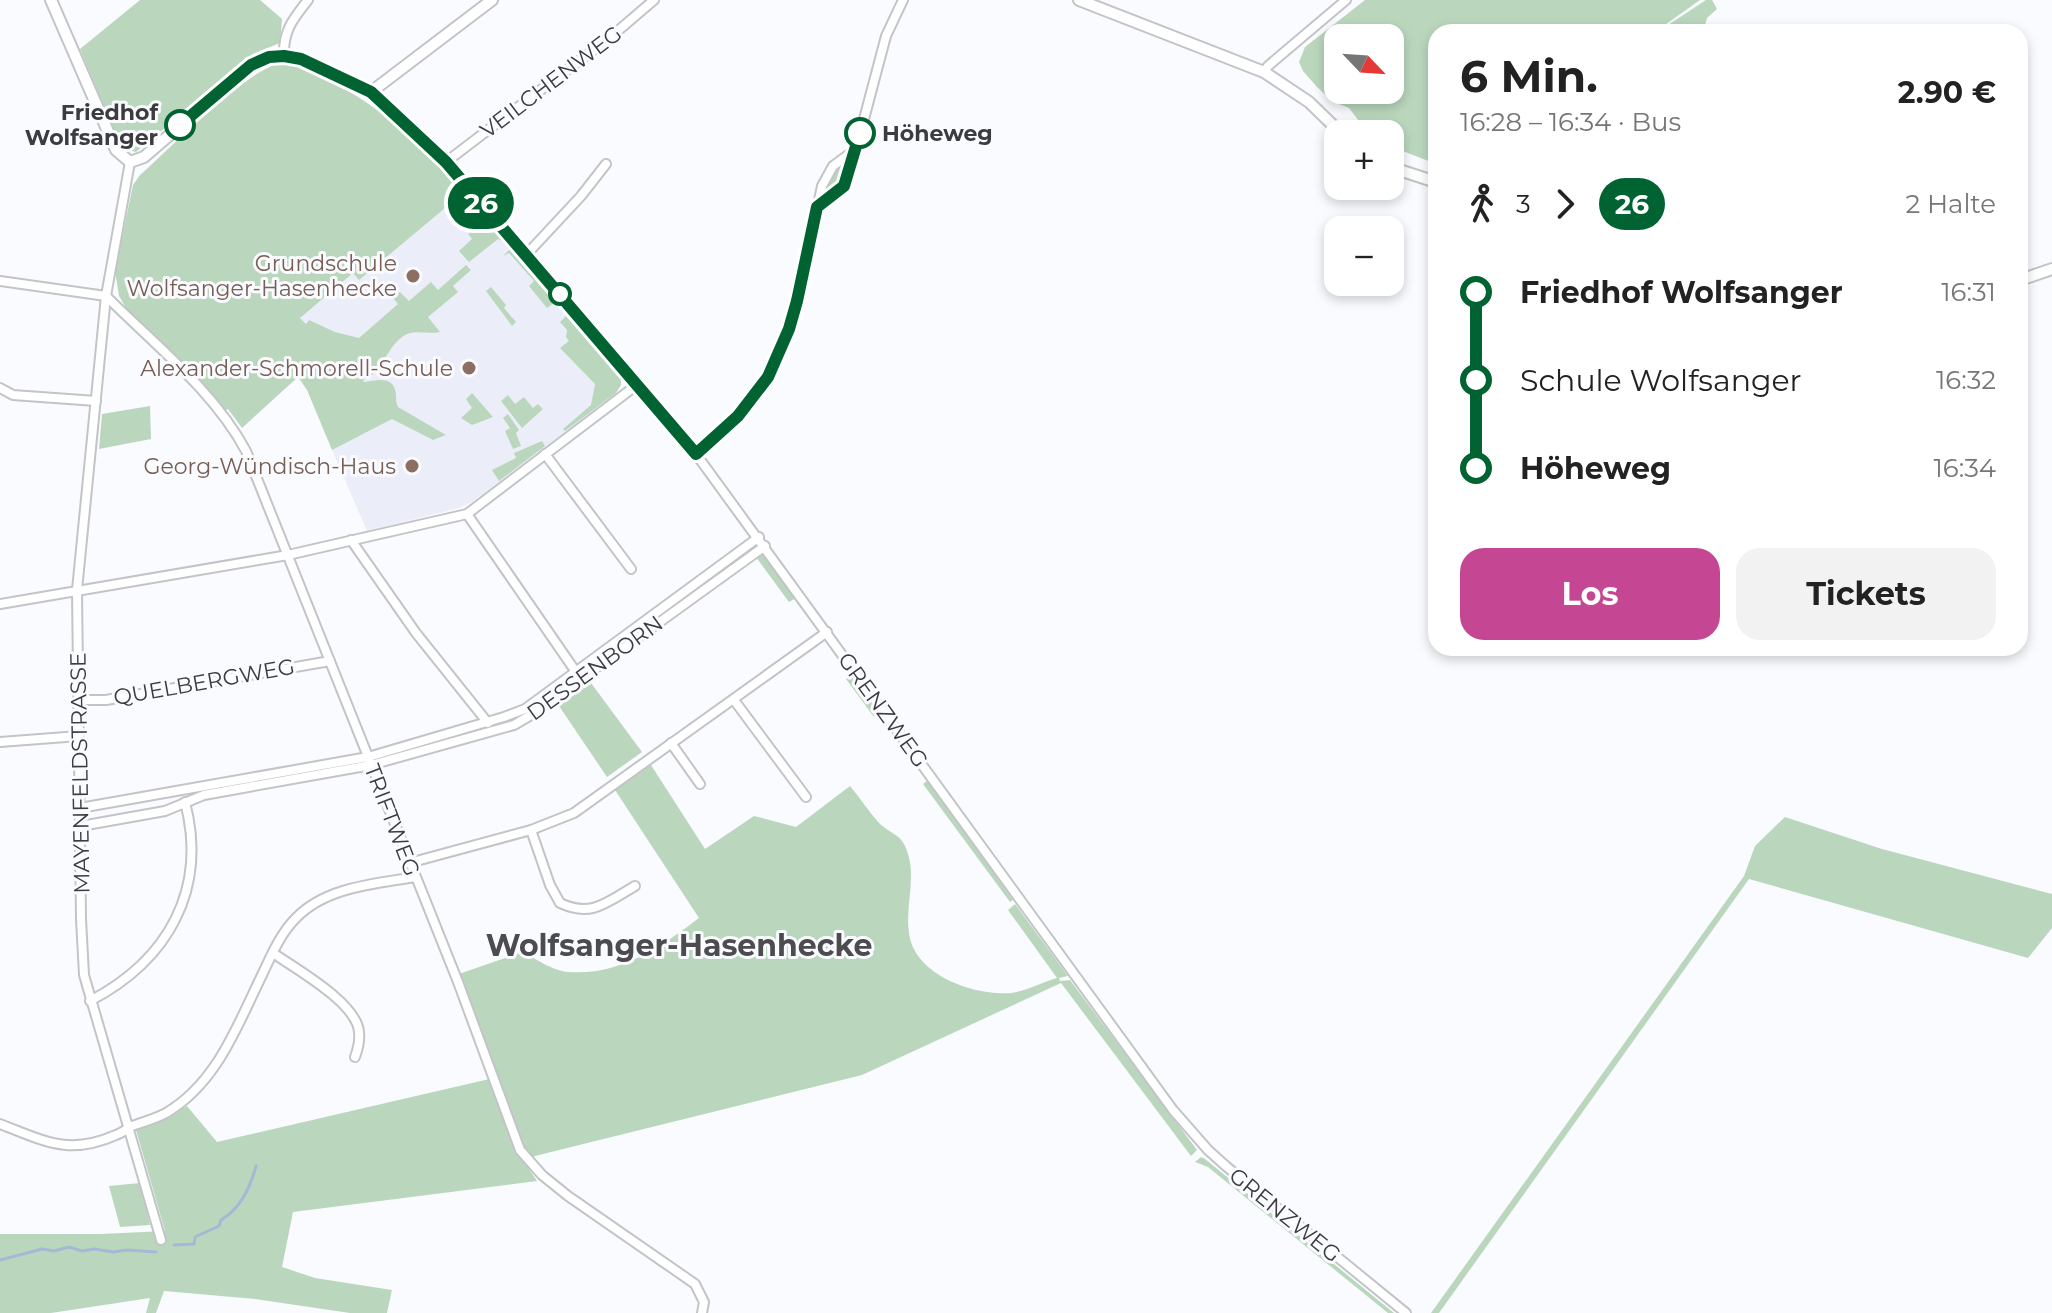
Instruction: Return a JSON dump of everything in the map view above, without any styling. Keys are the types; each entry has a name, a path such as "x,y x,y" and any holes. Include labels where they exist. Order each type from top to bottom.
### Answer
{"street":[{"path":"51,0 116,150 130,162 144,157 251,65 269,57 301,59 371,92 492,0"},
{"path":"284,56 289,23 308,0"},
{"name":"VEILCHENWEG","path":"446,162 613,35 654,0"},
{"path":"817,207 844,186 886,36 903,0"},
{"path":"1079,0 1264,72 1309,102 1328,120"},
{"path":"1264,72 1346,0"},
{"name":"GRENZWEG","path":"371,92 446,162 696,454 1173,1110 1227,1167 1406,1313"},
{"path":"696,454 738,416 768,377 789,329 826,175 856,149"},
{"name":"MAYENFELDSTRASSE","path":"130,162 106,296 77,590 84,975 161,1240"},
{"path":"526,255 606,164"},
{"path":"1404,172 1428,179"},
{"path":"2028,277 2052,269"},
{"path":"0,281 106,296"},
{"name":"TRIFTWEG","path":"106,296 199,388 238,435 255,468 458,982 520,1150 542,1175 568,1196 695,1284 704,1302 702,1313"},
{"path":"0,604 288,555 467,514 638,384"},
{"path":"0,388 13,395 96,401"},
{"path":"545,454 631,569"},
{"path":"467,514 576,672"},
{"name":"DESSENBORN","path":"80,808 369,761 388,749 488,723 525,709 759,537"},
{"path":"351,540 416,633 488,723"},
{"name":"DESSENBORN","path":"81,826 165,811 204,795 369,761 514,725 765,546"},
{"path":"409,863 531,830 574,813 827,632"},
{"name":"QUELBERGWEG","path":"78,700 106,700 330,661"},
{"path":"734,700 806,797"},
{"path":"0,742 79,736"},
{"path":"671,743 700,784"},
{"path":"90,1001 117,987 142,965 166,938 181,908 191,876 192,848 185,802"},
{"path":"531,830 550,885 560,903 583,911 593,909 635,886"},
{"path":"0,1124 52,1144 71,1147 117,1135 179,1105 211,1074 226,1050 283,933 296,918 321,900 365,885 415,877"},
{"path":"273,953 333,995 351,1013 360,1030 355,1057"}],"shaded area":[{"name":"Alexander-Schmorell-Schule","path":"463,193 621,379 621,385 616,393 472,502 367,531 332,450 300,317 353,272 359,279"}],"green space":[{"name":"Friedhof Wolfsanger","path":"140,0 260,0 282,19 280,43 253,54 136,152 119,142 80,49"},
{"path":"1365,0 1700,0 1666,24 1428,24 1428,161 1404,151 1404,120 1358,120 1349,108 1339,104 1404,104 1404,24 1334,24"},
{"path":"1706,0 1712,0 1717,9 1705,24 1670,24"},
{"path":"1324,32 1324,94 1303,71 1299,62 1305,47"},
{"path":"281,63 318,74 375,108 420,147 463,193 359,280 353,273 300,318 306,324 309,320 335,332 359,338 398,304 393,298 400,292 409,301 431,282 438,290 466,265 471,270 453,286 458,292 428,317 440,332 406,334 375,372 363,380 388,381 395,388 398,407 446,435 433,440 392,419 332,450 307,390 298,377 242,428 228,409 224,411 126,308 119,296 115,271 133,185 140,175 229,94 266,69"},
{"path":"847,165 844,180 825,197 822,196 830,177"},
{"path":"485,220 504,242 498,239 469,262 459,251 472,239 468,234"},
{"path":"510,249 555,302 547,308 529,286 534,281 509,253 503,256"},
{"path":"491,287 516,322 512,326 486,291"},
{"path":"566,316 621,379 621,385 616,393 565,431 563,429 591,405 595,384 560,348 569,341 567,330 560,322"},
{"path":"472,393 493,417 472,425 461,418 472,408 466,399"},
{"path":"508,395 515,404 524,397 533,408 538,404 543,409 522,428 501,401"},
{"path":"150,406 151,439 99,449 102,414"},
{"path":"508,414 519,430 516,433 521,446 513,449 505,431 510,428 503,418"},
{"path":"542,441 545,446 499,481 492,470 516,458 514,453"},
{"path":"763,555 796,598 789,602 756,557"},
{"path":"850,675 878,714 874,717 846,679"},
{"path":"591,683 642,752 607,777 559,706"},
{"path":"651,765 705,849 754,816 796,827 850,786 880,824 900,838 906,847 911,874 909,933 913,948 922,961 948,980 980,991 1017,992 1057,978 1008,910 1015,904 1068,976 1059,978 1060,981 1070,980 1197,1150 1191,1156 1061,983 862,1075 535,1156 527,1166 537,1181 293,1212 282,1267 315,1278 392,1290 387,1313 350,1313 255,1299 164,1291 156,1313 146,1313 150,1298 51,1313 0,1313 0,1234 165,1231 136,1130 163,1120 187,1106 217,1142 498,1077 459,974 522,952 562,971 605,969 654,949 699,918 615,790"},
{"path":"928,780 1013,900 1010,902 923,784"},
{"path":"1785,817 1882,849 2052,894 2052,928 2028,958 1749,879 1439,1313 1431,1313 1744,876 1755,846"},
{"path":"1201,1157 1394,1313 1388,1313 1208,1167 1195,1162"},
{"path":"140,1183 150,1225 120,1227 109,1186"}],"waterway":[{"path":"174,1245 194,1244 195,1237 219,1226 221,1220 244,1197 256,1166"},
{"path":"0,1260 42,1249 54,1251 69,1247 82,1251 156,1252"}],"bus line":[{"name":"26","path":"180,125 251,65 269,57 301,59 371,92 446,162 696,454 738,416 768,377 789,329 817,207 844,186 860,133"}],"place":[{"name":"Friedhof Wolfsanger","path":"180,125"},
{"name":"Höheweg","path":"860,133"},
{"name":"Grundschule Wolfsanger-Hasenhecke","path":"413,276"},
{"name":"Alexander-Schmorell-Schule","path":"469,368"},
{"name":"Georg-Wündisch-Haus","path":"412,466"}],"district":[{"name":"Wolfsanger-Hasenhecke","path":"679,945"}]}
